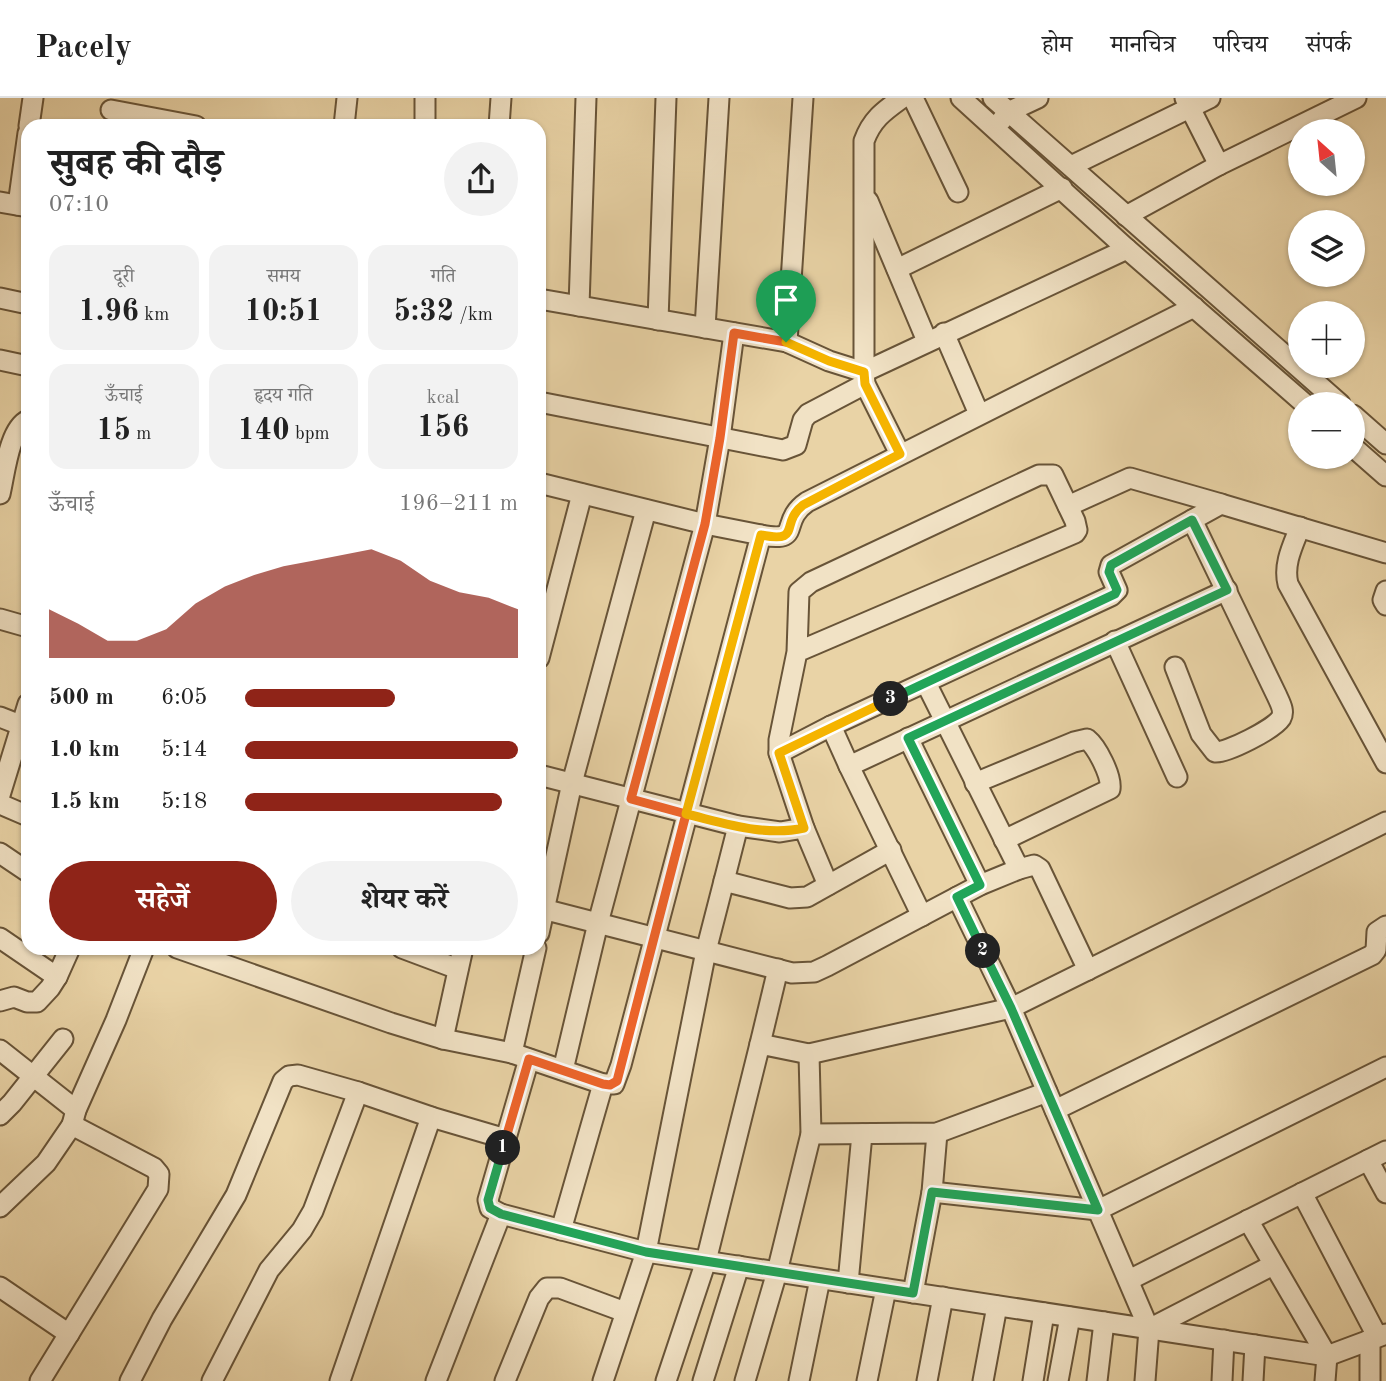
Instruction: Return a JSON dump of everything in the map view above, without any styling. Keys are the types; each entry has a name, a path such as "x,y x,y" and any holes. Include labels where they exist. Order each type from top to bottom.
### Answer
{"street":[{"path":"30,119 33,98"},
{"path":"345,119 347,98"},
{"path":"425,98 425,119"},
{"path":"500,119 501,98"},
{"path":"579,306 586,98"},
{"path":"657,320 666,98"},
{"path":"705,328 719,98"},
{"path":"786,342 803,98"},
{"path":"900,454 865,378 864,141 875,117 902,98"},
{"path":"913,98 958,192"},
{"path":"961,98 1002,120 1070,166 1326,392"},
{"path":"993,98 1002,120 1062,188 1291,392"},
{"path":"1002,120 1038,98"},
{"path":"1070,166 1187,103 1210,98"},
{"path":"1126,216 1219,165 1356,98"},
{"path":"1187,103 1219,165"},
{"path":"110,111 156,119"},
{"path":"15,205 21,172"},
{"path":"897,269 1062,188"},
{"path":"865,193 897,269 979,414"},
{"path":"1144,263 1160,246"},
{"path":"546,403 776,450 788,449 799,440 803,420 808,414 865,378 935,337 1128,248"},
{"path":"0,298 21,302"},
{"path":"546,300 786,342 865,378"},
{"path":"546,485 705,524 778,538 785,537 795,512 803,505 1194,307"},
{"path":"563,1070 598,923 705,524 734,333"},
{"path":"0,360 21,364"},
{"path":"1365,426 1386,444"},
{"path":"0,494 21,438"},
{"path":"1365,458 1386,476"},
{"path":"797,652 1075,533 1077,526 1053,475 1042,474 811,582 799,592 797,652 779,740 779,753 804,828 828,885"},
{"path":"1068,506 1130,478 1386,553"},
{"path":"546,631 582,494"},
{"path":"779,753 831,726 1115,594 1117,590 1109,572 1111,565 1221,504"},
{"path":"546,892 572,783 646,509"},
{"path":"1175,667 1201,734 1215,752 1226,751 1282,717 1283,710 1277,696 1192,520"},
{"path":"1300,527 1285,575 1288,584 1386,763"},
{"path":"210,955 391,1023 443,1039 520,1056 603,1084 610,1085 617,1081 761,535"},
{"path":"849,766 1227,590"},
{"path":"1386,591 1383,600 1386,605"},
{"path":"0,619 21,625"},
{"path":"1115,641 1177,777"},
{"path":"926,682 1019,869"},
{"path":"0,717 21,726"},
{"path":"831,726 922,916"},
{"path":"0,795 21,736"},
{"path":"908,738 980,885"},
{"path":"975,783 1074,742 1087,739 1094,746 1110,780 1110,789 1004,840"},
{"path":"546,777 738,826 780,832 804,828"},
{"path":"0,804 21,813"},
{"path":"760,1044 809,1055 1011,1008 1386,821"},
{"path":"603,1381 646,1252 706,951 738,826"},
{"path":"724,881 799,898 807,897 891,850"},
{"path":"0,853 21,867"},
{"path":"546,910 792,973 814,972 980,885 1034,865 1040,869 1088,970"},
{"path":"957,897 1011,1008 1149,1329 1145,1381"},
{"path":"811,1134 937,1133 1051,1101 1372,955 1376,950 1377,932 1386,926"},
{"path":"0,938 21,952"},
{"path":"25,955 57,977"},
{"path":"0,1001 13,997 37,1002 57,977 67,955"},
{"path":"0,1207 46,1163 74,1117 141,955"},
{"path":"421,955 458,969"},
{"path":"443,1039 461,955"},
{"path":"535,955 506,1139 488,1200 490,1208 501,1214 646,1252 1326,1356 1378,1337"},
{"path":"666,1381 706,1261 778,969"},
{"path":"0,1115 64,1039"},
{"path":"0,1050 74,1117 154,1168 160,1180 158,1189 40,1381"},
{"path":"745,1381 777,1272 811,1134 809,1055"},
{"path":"932,1192 1098,1210 1386,1067"},
{"path":"130,1381 162,1320 236,1195 283,1081 289,1076 298,1075 358,1092 506,1139"},
{"path":"561,1230 603,1084"},
{"path":"212,1381 269,1270 302,1230 313,1211 358,1092"},
{"path":"340,1381 430,1117"},
{"path":"913,1293 932,1192 937,1133"},
{"path":"848,1283 862,1134"},
{"path":"1129,1280 1386,1151"},
{"path":"1368,1160 1386,1193"},
{"path":"1302,1193 1378,1337 1370,1381"},
{"path":"436,1381 501,1214"},
{"path":"1248,1220 1326,1356 1325,1381"},
{"path":"1149,1329 1273,1265"},
{"path":"703,1381 739,1266"},
{"path":"799,1381 820,1279"},
{"path":"0,1287 69,1334"},
{"path":"505,1381 539,1298 547,1287 561,1288 625,1312"},
{"path":"867,1381 886,1289"},
{"path":"927,1381 943,1297"},
{"path":"983,1381 997,1306"},
{"path":"1034,1381 1044,1313"},
{"path":"1058,1381 1070,1317"},
{"path":"1097,1381 1104,1322"},
{"path":"1222,1381 1224,1340"},
{"path":"1253,1381 1255,1345"}],"route":[{"path":"786,342 734,333 705,524 631,799 686,814 617,1081 610,1085 603,1084 529,1059 488,1204 501,1214 646,1252 913,1293 932,1192 1098,1210 1011,1008 957,897 980,885 908,738 1227,590 1192,520 1111,565 1108,569 1117,590 1115,594 831,726 779,753 804,828 780,832 686,814 761,535 785,537 795,512 803,505 900,454 865,384 864,372 829,361 786,342"}]}
